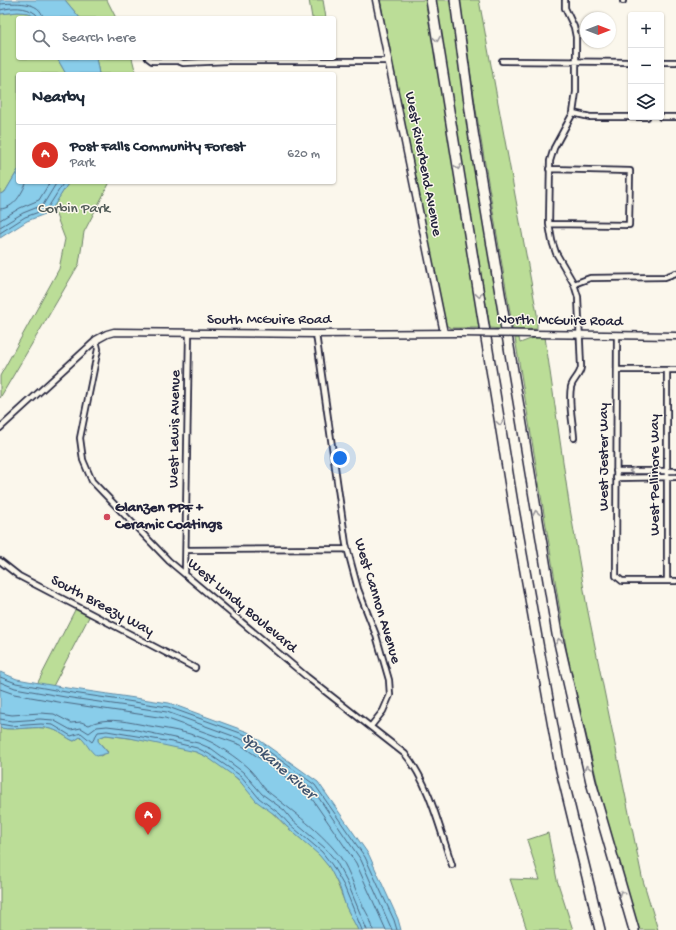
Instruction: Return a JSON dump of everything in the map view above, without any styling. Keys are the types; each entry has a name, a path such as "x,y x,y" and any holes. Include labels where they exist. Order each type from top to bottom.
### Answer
{"highway":[{"path":"431,0 513,504 558,758 600,930"},
{"path":"455,0 473,132 558,634 591,782 634,930"}],"street":[{"name":"West Riverbend Avenue","path":"376,0 444,333"},
{"path":"565,0 566,8 574,27 576,37 576,92 573,113 554,148 549,169 549,224 556,253 574,284 579,307 578,334 580,371 572,384 571,394 574,438"},
{"path":"151,60 178,61 183,63 227,61 388,61"},
{"path":"502,61 628,62"},
{"path":"664,62 676,62"},
{"path":"573,113 590,117 628,117"},
{"path":"664,117 676,117"},
{"path":"549,169 630,171 629,225 549,224"},
{"path":"574,284 590,278 665,277 676,273"},
{"name":"South McGuire Road","path":"96,340 114,332 316,334 444,333"},
{"name":"West Lewis Avenue","path":"185,574 189,333"},
{"name":"North McGuire Road","path":"444,333 676,336"},
{"name":"West Cannon Avenue","path":"316,334 347,549 389,680 390,695 383,711 371,726"},
{"name":"West Jester Way","path":"617,335 616,576 618,579 626,581 667,581"},
{"path":"0,428 96,340"},
{"name":"West Lundy Boulevard","path":"96,340 98,351 80,438 80,449 84,465 94,483 169,561 307,677 406,754 415,765 422,779 452,865"},
{"path":"617,370 676,370"},
{"name":"West Pellinore Way","path":"667,370 667,581"},
{"path":"616,471 676,471"},
{"path":"616,478 676,477"},
{"path":"186,550 347,549"},
{"name":"South Breezy Way","path":"0,562 19,576 195,668"},
{"path":"667,581 676,581"}],"green space":[{"path":"65,0 107,0 115,16 78,16"},
{"path":"309,0 323,0 326,16 312,16"},
{"path":"380,0 426,0 480,328 451,328 444,324"},
{"path":"435,0 451,0 503,329 490,328"},
{"path":"460,0 479,0 537,314 537,329 513,330 476,110"},
{"path":"18,12 29,13 33,16 16,16 16,60 58,60 65,72 16,72 16,173 5,192 0,194 0,14"},
{"path":"96,60 132,60 136,72 99,72"},
{"name":"Corbin Park","path":"68,184 109,184 84,232 79,264 0,398 0,376 59,269 65,239 53,207"},
{"path":"536,337 545,337 569,503 587,607 642,877 658,930 639,930 609,832 567,653 515,338 519,338 520,343"},
{"path":"76,608 90,615 51,690 35,688"},
{"path":"0,728 45,728 57,731 74,741 80,737 100,756 108,752 98,741 98,738 106,735 152,741 196,752 208,757 232,774 287,827 315,850 325,861 334,877 348,911 358,930 0,930"},
{"path":"548,833 557,880 573,930 527,930 510,879 540,880 527,840"}],"water":[{"path":"0,0 65,0 78,16 33,16 29,13 18,12 0,14"},
{"path":"58,60 96,60 99,72 65,72"},
{"path":"16,173 16,184 68,184 50,212 27,221 0,238 0,194 5,192"},
{"name":"Spokane River","path":"0,672 17,679 169,703 248,732 318,782 369,855 398,919 401,930 358,930 346,907 340,888 329,867 319,855 278,817 256,801 238,779 207,757 196,752 130,738 106,735 98,738 98,741 108,753 97,756 80,737 74,741 57,731 45,728 0,728"}],"place":[{"name":"Glanzen PPF + Ceramic Coatings","path":"107,517"},
{"name":"Post Falls Community Forest","path":"148,835"}]}
